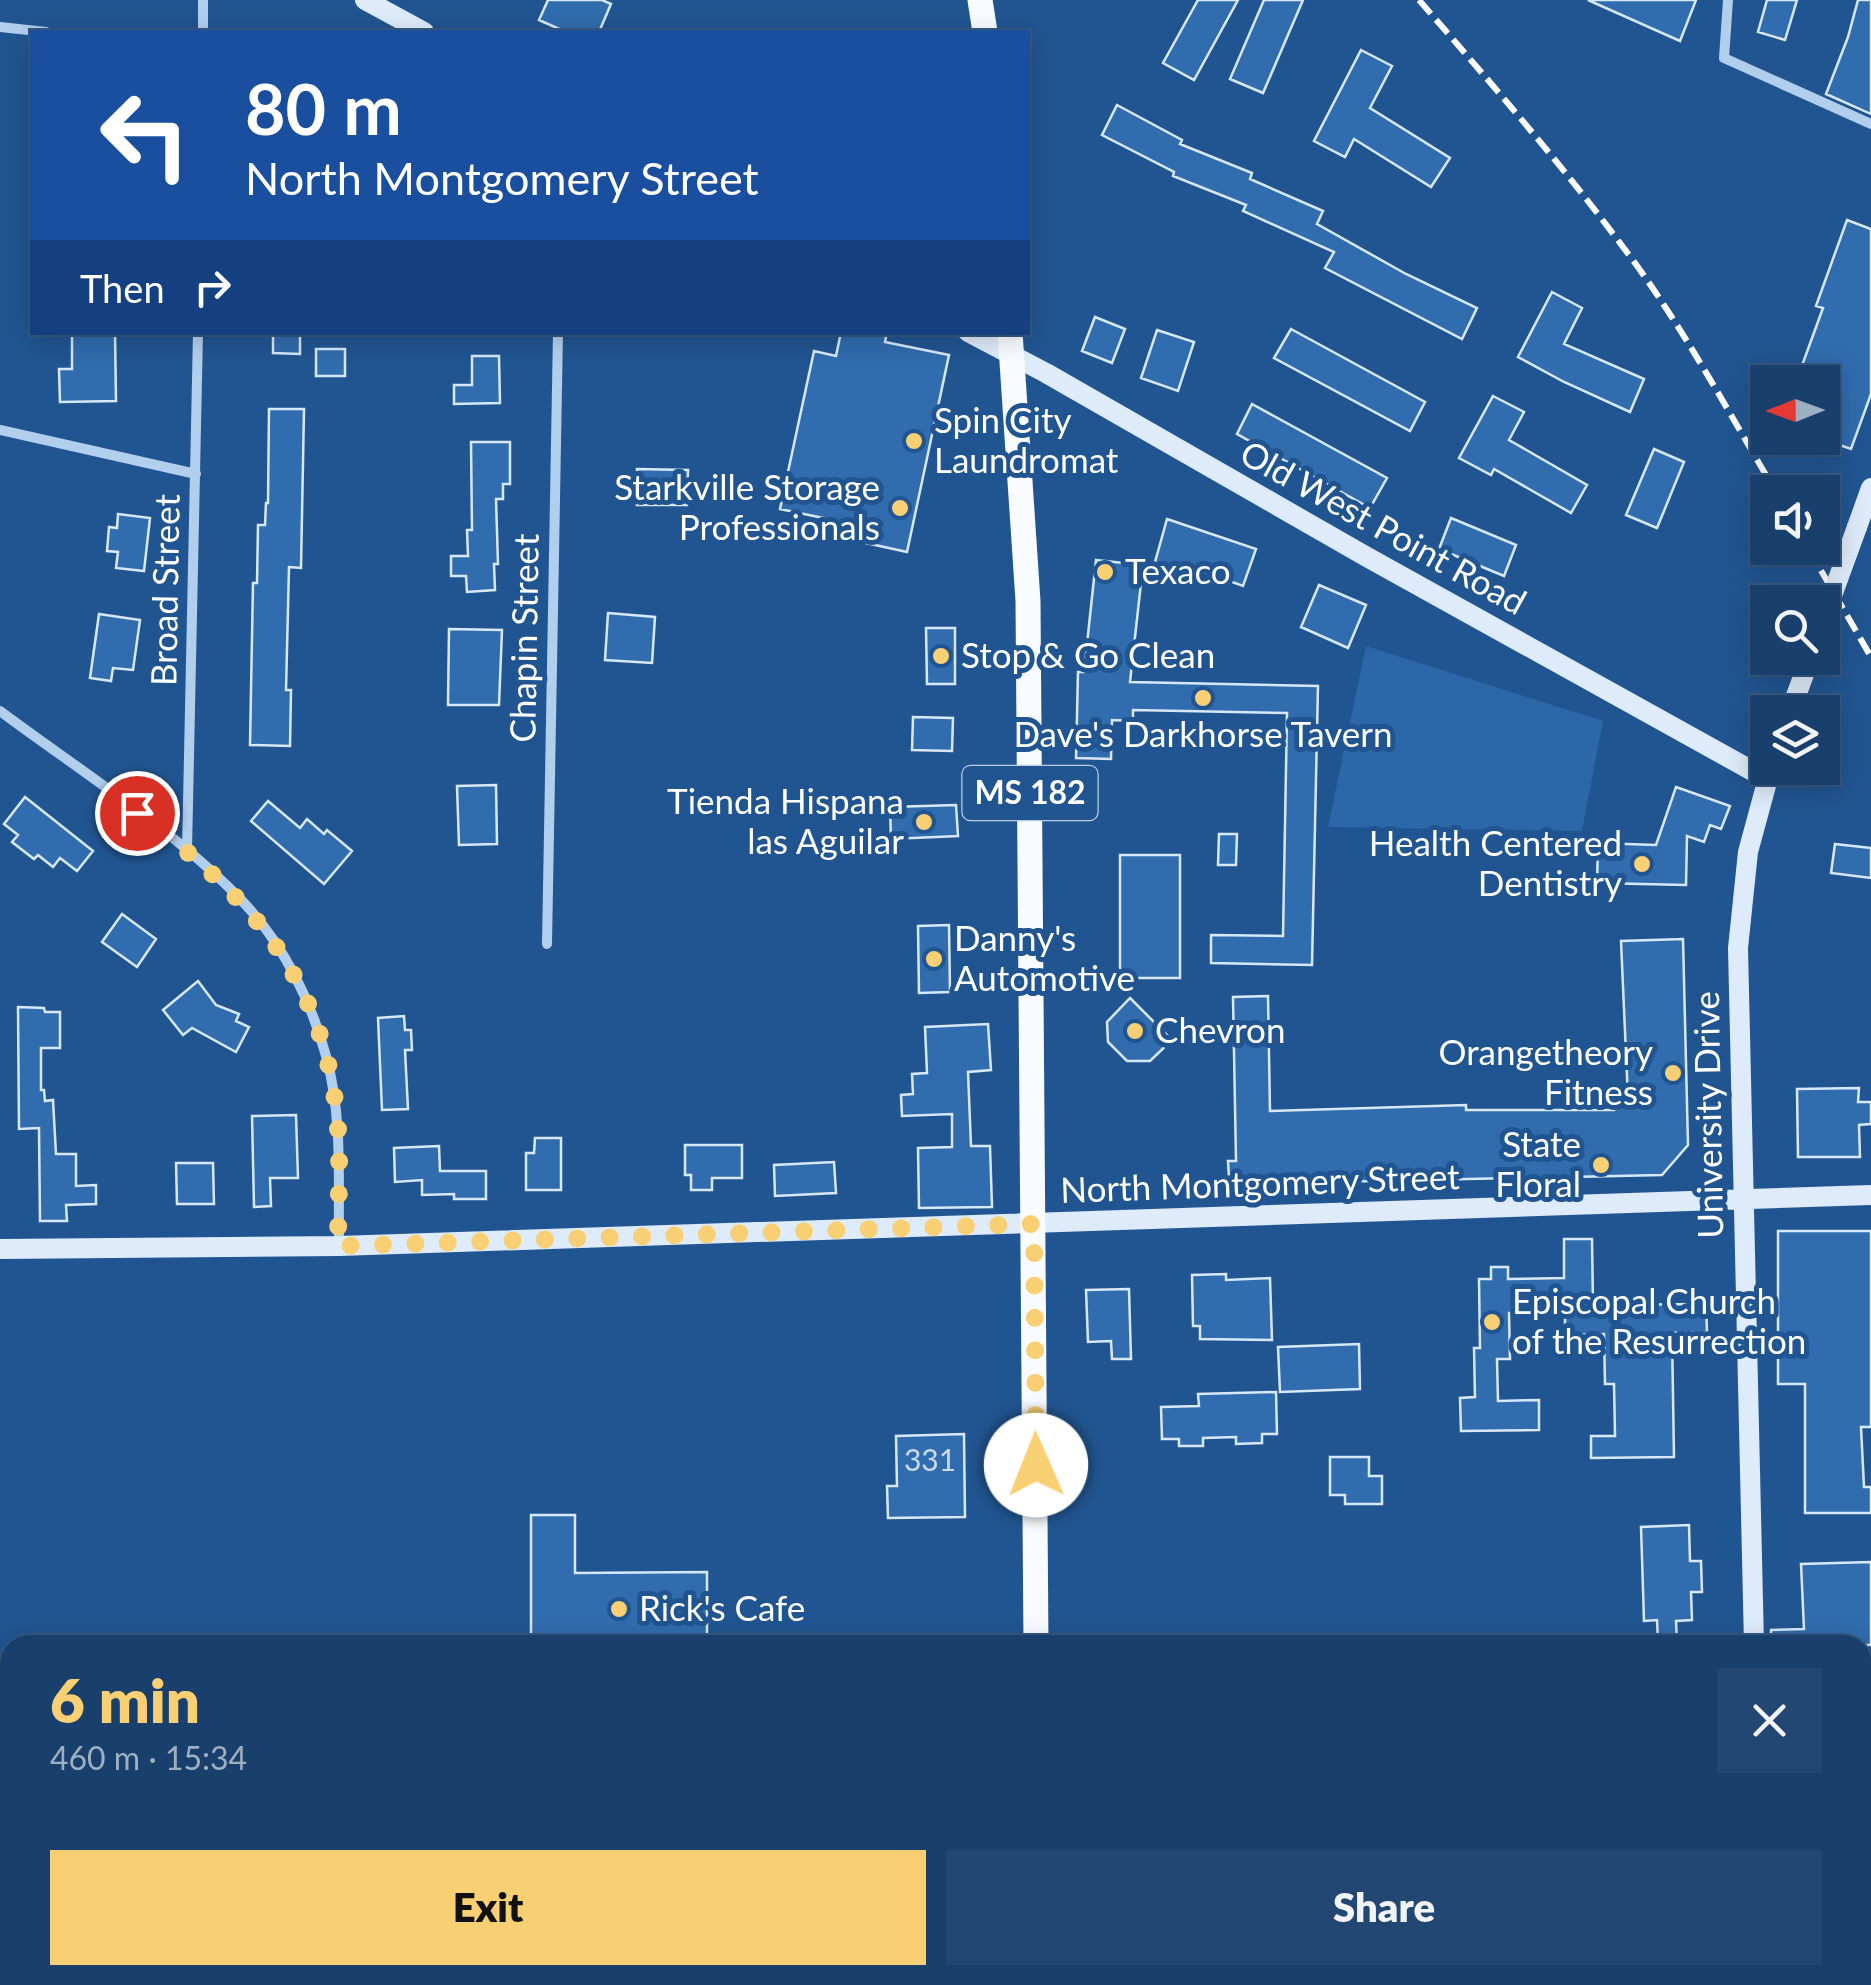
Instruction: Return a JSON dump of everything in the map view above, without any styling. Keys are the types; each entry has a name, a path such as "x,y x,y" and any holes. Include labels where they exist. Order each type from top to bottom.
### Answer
{"main road":[{"path":"980,0 984,30"},
{"name":"MS 182","path":"1011,344 1028,601 1036,1635"}],"street":[{"path":"203,0 203,30"},
{"path":"365,0 420,30"},
{"path":"1728,0 1724,58 1871,124"},
{"path":"0,27 30,30"},
{"name":"Broad Street","path":"187,850 198,335"},
{"name":"Chapin Street","path":"547,944 558,335"},
{"name":"Old West Point Road","path":"979,335 1011,344 1046,373 1352,549 1750,764"},
{"path":"0,430 196,474"},
{"path":"1835,585 1871,488"},
{"path":"0,712 187,850 246,905 298,979 330,1075 338,1126 338,1246"},
{"name":"University Drive","path":"1754,1635 1742,1198 1740,911 1748,852 1766,785"},
{"name":"North Montgomery Street","path":"0,1250 338,1246 1871,1194"}],"shaded area":[{"path":"1366,646 1603,721 1582,831 1328,827"}],"building":[{"path":"548,0 602,0 611,4 600,30 562,30 539,20"},
{"path":"1198,0 1238,0 1194,80 1163,63"},
{"path":"1264,0 1303,0 1263,93 1230,79"},
{"path":"1588,0 1696,0 1680,41"},
{"path":"1767,0 1797,0 1785,40 1758,32"},
{"path":"1858,0 1871,0 1871,114 1826,94"},
{"path":"1361,50 1392,66 1370,108 1450,158 1431,187 1354,139 1345,157 1314,141"},
{"path":"1117,105 1182,140 1180,144 1252,173 1250,179 1323,211 1317,224 1477,308 1462,339 1325,268 1334,252 1243,211 1246,205 1173,176 1174,172 1102,135"},
{"path":"1847,220 1871,229 1871,394 1851,449 1840,445 1840,365 1802,365 1823,308 1816,306"},
{"path":"1552,292 1582,308 1564,344 1644,379 1630,412 1518,357"},
{"path":"1095,317 1125,329 1112,363 1082,351"},
{"path":"1291,329 1425,402 1410,431 1274,358"},
{"path":"1157,330 1194,342 1178,391 1141,378"},
{"path":"72,335 115,335 116,401 60,402 59,369 72,369"},
{"path":"273,335 300,335 300,354 273,353"},
{"path":"840,335 886,335 885,342 949,355 907,552 825,534 828,519 780,509 814,351 836,356"},
{"path":"316,349 345,349 345,376 316,376"},
{"path":"472,356 499,356 500,403 454,404 454,385 472,385"},
{"path":"1493,396 1524,412 1509,440 1587,485 1571,513 1494,469 1491,475 1459,458"},
{"path":"1252,404 1387,478 1370,508 1237,434"},
{"path":"269,409 304,409 301,568 289,567 286,690 291,690 290,746 250,745 253,583 257,583 258,525 265,525 268,503"},
{"path":"471,442 510,442 510,484 503,484 503,499 496,499 495,590 467,592 466,576 451,576 451,556 468,556 467,530 472,530"},
{"path":"1654,449 1684,462 1657,528 1626,515"},
{"path":"637,469 688,470 687,505 637,505"},
{"path":"118,514 150,518 144,571 116,568 118,552 107,551 109,527 117,528"},
{"path":"1451,518 1516,545 1504,576 1439,549"},
{"path":"1167,519 1256,549 1243,586 1185,565 1181,581 1152,573"},
{"path":"1096,560 1143,565 1130,682 1318,686 1312,965 1211,963 1211,935 1283,936 1287,713 1133,710 1133,721 1112,720 1111,759 1076,758 1078,672 1084,672"},
{"path":"1319,585 1366,605 1348,648 1301,627"},
{"path":"608,613 655,617 652,663 605,660"},
{"path":"99,614 140,620 133,670 113,668 111,681 90,678"},
{"name":"Stop & Go Clean","path":"926,628 955,628 955,684 927,684"},
{"path":"449,629 502,630 499,705 448,705"},
{"path":"913,717 953,718 952,751 912,750"},
{"path":"496,785 497,844 459,845 457,786"},
{"path":"1676,787 1730,806 1721,829 1710,825 1704,842 1687,836 1686,885 1597,883 1598,843 1656,845"},
{"path":"25,797 93,851 77,871 60,858 53,867 38,855 34,859 12,842 18,835 4,824"},
{"path":"268,801 300,828 307,819 352,851 324,884 251,821"},
{"name":"Tienda Hispana las Aguilar","path":"956,805 958,836 891,839 890,807"},
{"path":"1219,834 1237,834 1236,865 1218,865"},
{"path":"1835,844 1871,848 1871,878 1831,873"},
{"path":"1120,855 1180,855 1180,978 1120,978"},
{"path":"122,914 156,939 137,967 102,942"},
{"name":"Danny's Automotive","path":"949,925 950,992 919,993 918,926"},
{"path":"1683,939 1688,1145 1662,1175 1282,1183 1282,1178 1229,1178 1228,1161 1236,1161 1233,997 1268,996 1270,1111 1466,1105 1466,1110 1614,1110 1628,1099 1621,941"},
{"path":"198,981 216,1005 239,1014 236,1021 249,1027 236,1052 192,1028 183,1035 163,1010"},
{"name":"Chevron","path":"1130,998 1172,1040 1150,1061 1127,1061 1108,1042 1107,1022"},
{"path":"18,1007 60,1012 60,1048 41,1048 41,1090 45,1101 53,1100 56,1154 76,1154 76,1186 96,1185 96,1204 66,1205 67,1221 40,1221 39,1128 19,1129"},
{"path":"404,1016 405,1030 411,1030 412,1050 405,1050 408,1109 382,1110 378,1018"},
{"path":"988,1024 991,1070 968,1072 971,1146 990,1146 992,1207 919,1208 918,1148 952,1147 952,1114 902,1116 901,1095 913,1094 912,1074 927,1073 925,1027"},
{"path":"1859,1088 1858,1102 1871,1102 1871,1124 1859,1125 1860,1157 1798,1157 1797,1089"},
{"path":"296,1115 298,1178 270,1178 271,1206 254,1207 252,1116"},
{"path":"535,1138 561,1138 561,1190 526,1190 526,1153 534,1153"},
{"path":"685,1145 742,1145 742,1178 712,1178 712,1190 691,1190 691,1175 685,1175"},
{"path":"439,1146 440,1171 486,1171 486,1199 422,1195 422,1180 395,1182 394,1148"},
{"path":"834,1162 836,1193 775,1196 774,1165"},
{"path":"176,1163 213,1163 214,1204 177,1204"},
{"path":"1778,1231 1871,1231 1871,1427 1861,1427 1864,1487 1871,1487 1871,1513 1805,1513 1805,1384 1778,1384"},
{"path":"1564,1239 1592,1239 1593,1305 1706,1304 1707,1332 1672,1333 1674,1457 1591,1458 1591,1436 1615,1436 1614,1384 1605,1384 1604,1334 1565,1335 1565,1312 1509,1313 1510,1359 1497,1359 1498,1401 1539,1400 1539,1430 1461,1431 1460,1398 1475,1397 1474,1348 1480,1348 1479,1279 1491,1279 1491,1267 1508,1267 1508,1279 1564,1278"},
{"path":"1226,1274 1226,1280 1270,1278 1272,1340 1200,1339 1200,1326 1193,1326 1192,1275"},
{"path":"1129,1289 1131,1359 1112,1359 1111,1341 1088,1342 1086,1290"},
{"path":"1359,1344 1360,1389 1280,1392 1278,1347"},
{"path":"1276,1392 1277,1434 1262,1434 1262,1443 1236,1444 1236,1437 1203,1438 1203,1446 1179,1446 1179,1439 1162,1439 1161,1407 1199,1406 1198,1394"},
{"path":"964,1434 965,1517 888,1518 887,1486 897,1486 896,1436"},
{"path":"1330,1457 1369,1457 1369,1476 1382,1476 1382,1504 1345,1504 1345,1495 1330,1495"},
{"name":"Rick's Cafe","path":"531,1515 575,1515 575,1573 707,1572 707,1635 531,1635"},
{"path":"1689,1525 1690,1561 1701,1561 1702,1592 1691,1592 1692,1620 1676,1621 1677,1635 1658,1635 1657,1620 1644,1621 1641,1527"},
{"path":"1871,1562 1871,1635 1771,1635 1771,1630 1804,1629 1801,1564"}],"railway":[{"path":"1419,0 1549,152 1644,276 1766,475"},
{"path":"1818,565 1871,657"}],"place":[{"name":"Spin City Laundromat","path":"914,441"},
{"name":"Starkville Storage Professionals","path":"900,508"},
{"name":"Texaco","path":"1105,572"},
{"name":"Stop & Go Clean","path":"941,656"},
{"name":"Dave's Darkhorse Tavern","path":"1203,698"},
{"name":"Tienda Hispana las Aguilar","path":"924,822"},
{"name":"Health Centered Dentistry","path":"1642,864"},
{"name":"Danny's Automotive","path":"934,959"},
{"name":"Chevron","path":"1135,1031"},
{"name":"Orangetheory Fitness","path":"1673,1073"},
{"name":"State Floral","path":"1601,1165"},
{"name":"Episcopal Church of the Resurrection","path":"1492,1322"},
{"name":"Rick's Cafe","path":"619,1609"}],"route":[{"path":"137,813 187,850 246,905 298,979 326,1056 335,1101 338,1246 1034,1224 1036,1465"}]}
